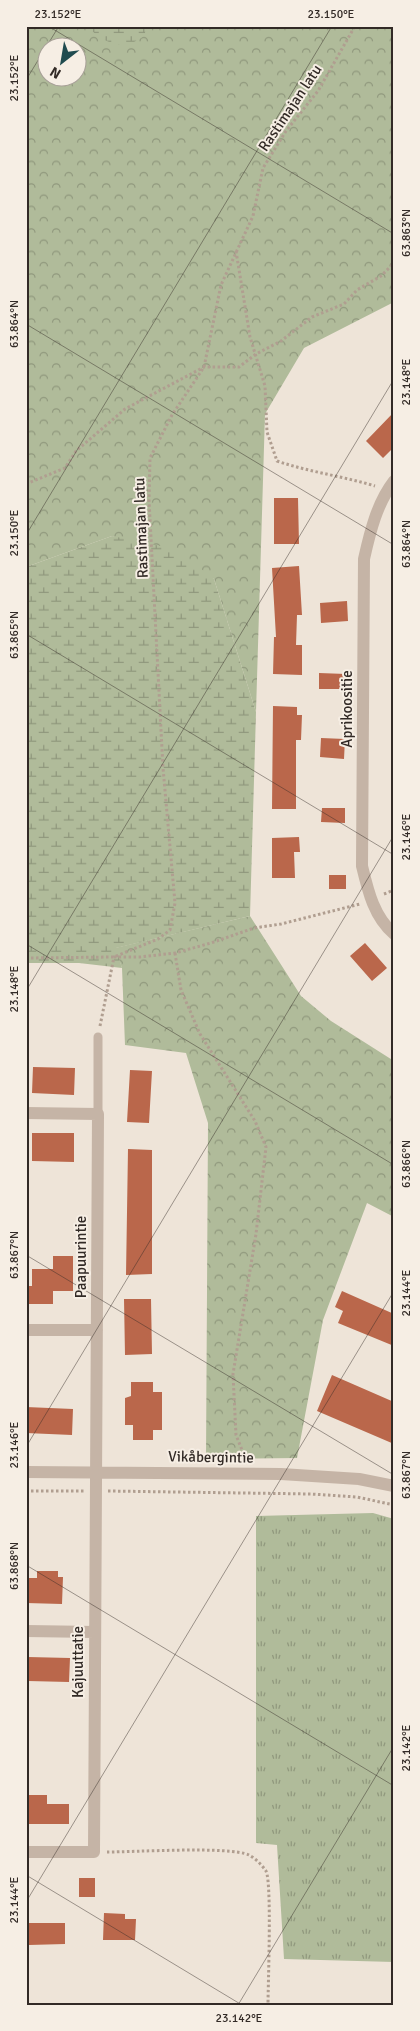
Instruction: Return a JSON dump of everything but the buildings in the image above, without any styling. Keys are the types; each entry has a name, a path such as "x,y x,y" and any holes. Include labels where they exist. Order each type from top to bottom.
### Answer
{"street":[{"name":"Aprikoositie","path":"390,486 372,526 364,558 362,866 371,901 387,929 394,934"},
{"path":"26,1113 98,1114"},
{"name":"Paapuurintie","path":"95,1472 98,1114"},
{"path":"26,1330 96,1330"},
{"name":"Vikåbergintie","path":"26,1472 251,1474 359,1479 394,1486"},
{"name":"Kajuuttatie","path":"94,1852 95,1472"},
{"path":"26,1632 94,1632"},
{"path":"26,1852 94,1852"}],"lane":[{"path":"98,1037 98,1114"}],"path":[{"name":"Rastimajan latu","path":"26,958 114,957 158,940 170,930 175,903 163,768 149,500 150,458 172,416 204,367 221,285 253,216 262,168 286,130 318,91 355,26"},
{"path":"236,251 250,337 265,386 267,432 277,461 304,471 342,476 390,486"},
{"path":"26,484 65,468 76,451 125,409 204,367 239,367 256,354 281,341 312,317 344,304 357,290 381,276 394,263"},
{"path":"98,1037 114,957 140,957 175,953 254,928 281,924 371,901"},
{"path":"175,953 181,990 200,1034 256,1121 266,1147 256,1234 233,1374 236,1435 251,1474 256,1494"},
{"path":"26,1491 357,1497 394,1505"},
{"path":"94,1852 223,1852 248,1855 260,1864 267,1872 270,1893 268,2005"}],"green space":[{"path":"26,26 394,26 394,302 304,348 265,414 256,712 214,579 112,536 26,567"},
{"path":"88,26 147,26 144,36 133,43 121,45 105,40 95,34"},
{"path":"112,536 175,549 214,579 256,712 250,916 116,948 122,968 79,963 26,963 26,567"},
{"path":"250,916 301,996 331,1021 394,1061 394,1217 367,1203 323,1320 297,1458 206,1459 208,1123 186,1053 125,1045 122,968 115,948"},
{"path":"373,1513 394,1519 394,1962 284,1959 277,1845 256,1843 256,1516"}]}
